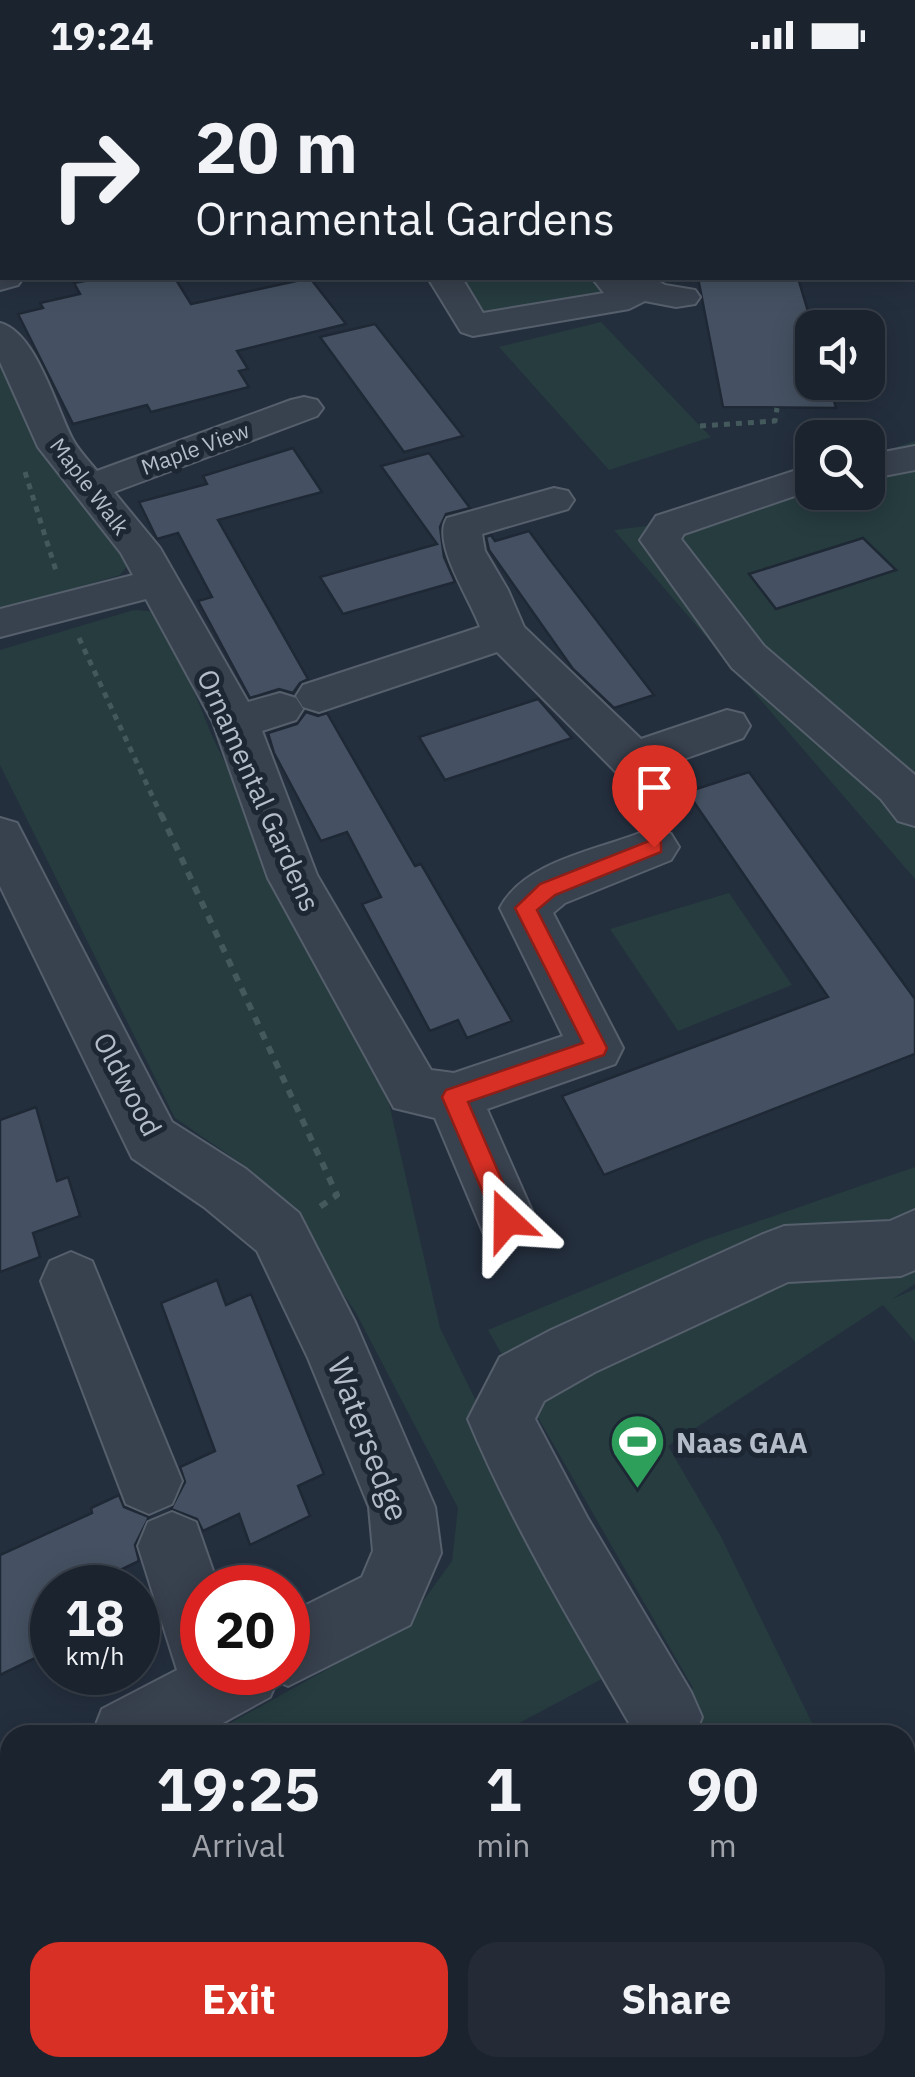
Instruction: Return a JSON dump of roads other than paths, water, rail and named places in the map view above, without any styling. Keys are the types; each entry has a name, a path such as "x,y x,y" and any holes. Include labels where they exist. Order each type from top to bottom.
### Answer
{"street":[{"path":"446,280 473,325 629,299 611,280"},
{"path":"637,280 643,289 658,296 683,297"},
{"name":"Maple Walk","path":"0,334 11,346 57,447 139,548 159,582"},
{"name":"Maple View","path":"87,488 304,408"},
{"path":"885,464 915,458"},
{"path":"795,483 670,526 660,540 748,657 898,787 915,808"},
{"path":"554,500 460,528 464,550 488,590 505,634 632,760 726,726"},
{"path":"0,623 159,582"},
{"name":"Ornamental Gardens","path":"159,582 278,709 293,878 414,1091 454,1097"},
{"path":"278,709 505,634"},
{"name":"Oldwood","path":"0,836 152,1140 225,1188 278,1232 332,1343"},
{"path":"507,1220 454,1097 596,1048 526,908 548,890 654,847"},
{"path":"666,1716 564,1541 500,1419 522,1379 573,1351 784,1254 901,1248 915,1237"},
{"path":"71,1282 149,1481"},
{"name":"Watersedge","path":"310,1640 386,1601 407,1553 402,1506 332,1343"},
{"path":"172,1546 180,1567"},
{"path":"142,1725 183,1695"}],"place":[{"name":"Naas GAA","path":"637,1491"}]}
